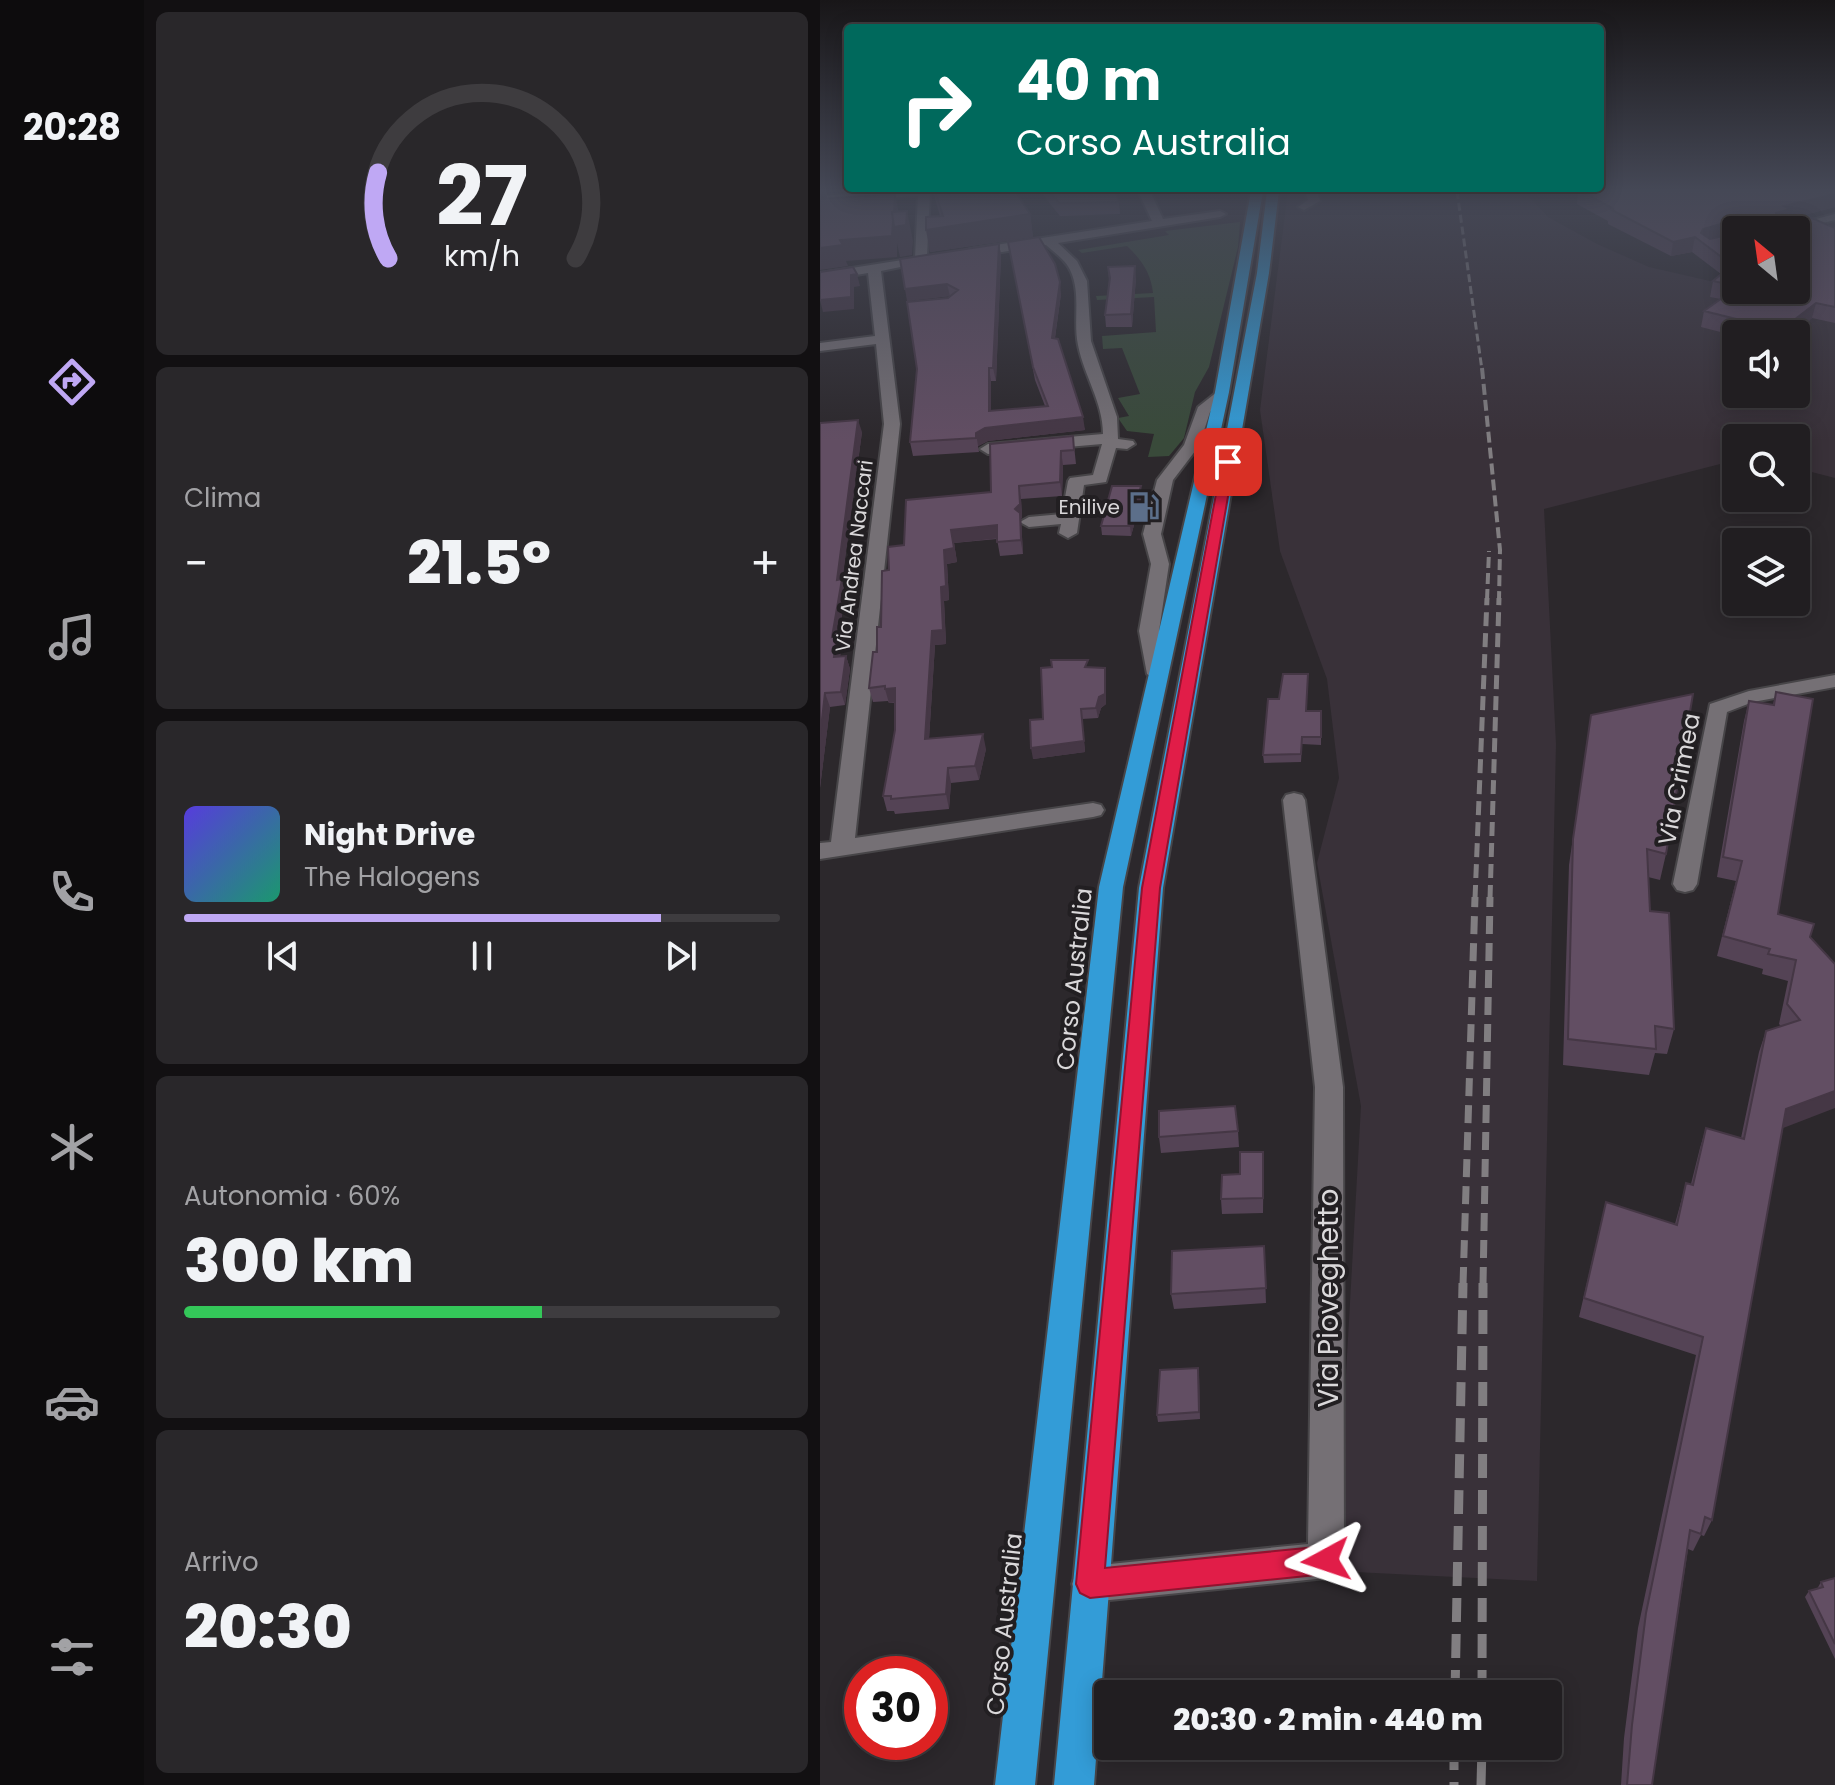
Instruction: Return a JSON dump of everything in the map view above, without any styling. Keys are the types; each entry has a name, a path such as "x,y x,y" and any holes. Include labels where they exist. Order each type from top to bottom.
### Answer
{"highway":[{"name":"Corso Australia","path":"1015,1785 1111,887 1222,392 1243,274"},
{"path":"1074,1785 1151,888 1263,274"}],"street":[{"name":"Via Andrea Naccari","path":"831,849 892,424 884,339 887,309 876,274"},
{"path":"1029,522 1069,525 1076,481 1100,479 1116,442 1083,339 1084,298 1079,274"},
{"path":"820,347 884,339"},
{"path":"1157,674 1149,631 1158,591 1160,564 1152,534 1165,480 1191,446 1203,410 1222,392"},
{"path":"988,449 1116,442"},
{"name":"Via Crimea","path":"1685,884 1717,708 1749,697 1835,681"},
{"name":"Via Pioveghetto","path":"1090,1584 1326,1560 1329,1087 1294,800"},
{"path":"831,849 1093,810"}],"shaded area":[{"path":"1277,274 1681,274 1722,284 1722,304 1810,304 1810,274 1835,274 1835,478 1810,472 1810,424 1722,424 1722,464 1544,509 1556,744 1537,1581 1335,1571 1361,1106 1317,863 1339,778 1327,679 1280,551 1260,410"}],"green space":[{"path":"1148,274 1231,274 1209,367 1195,392 1184,438 1169,456 1148,457 1154,434 1127,431 1118,418 1129,416 1118,398 1140,394 1122,348 1103,349 1102,336 1156,332 1154,297 1097,300 1096,296 1153,293"}],"building":[{"path":"820,274 855,274 851,275 851,297 820,300"},
{"path":"903,274 998,274 993,368 989,368 989,411 1048,406 1033,367 1014,274 1058,274 1060,282 1052,338 1058,339 1083,417 985,428 976,433 976,438 910,442 917,369 907,302 948,298 958,290 947,284 905,289"},
{"path":"1109,274 1134,274 1131,314 1105,315"},
{"path":"1722,274 1722,283 1713,281"},
{"path":"1810,274 1835,274 1835,307 1816,303 1794,320 1740,320 1704,311 1722,298 1722,304 1810,304"},
{"path":"858,420 837,580 842,579 832,637 837,636 834,657 846,656 841,692 825,693 820,737 820,423"},
{"path":"1073,436 1074,450 1061,451 1060,482 1019,486 1020,504 1015,509 1020,513 1021,540 997,542 997,525 951,530 954,548 944,550 946,586 941,587 943,630 932,631 925,739 983,734 975,766 948,768 946,794 891,799 891,796 883,796 895,730 895,688 869,688 873,652 877,652 877,627 881,627 882,571 889,570 888,547 904,545 906,500 991,492 990,444"},
{"path":"1112,486 1141,486 1130,526 1101,526"},
{"path":"1051,660 1088,660 1085,667 1105,668 1105,694 1099,697 1096,708 1081,709 1084,741 1031,748 1030,720 1043,719 1041,668 1052,667"},
{"path":"1283,674 1308,674 1306,711 1321,711 1321,737 1302,737 1301,754 1263,755 1268,699 1279,699"},
{"path":"1776,692 1813,699 1778,914 1814,924 1810,937 1835,964 1835,1091 1786,1109 1712,1520 1705,1517 1701,1534 1690,1530 1652,1785 1627,1785 1646,1613 1703,1337 1584,1298 1606,1202 1677,1225 1686,1183 1693,1185 1706,1128 1744,1139 1766,1031 1800,1020 1787,1004 1796,960 1768,954 1770,949 1723,936 1742,861 1723,857 1749,701 1774,705"},
{"path":"1693,694 1666,854 1647,849 1650,911 1669,913 1674,1029 1655,1026 1656,1049 1568,1039 1573,839 1591,715"},
{"path":"1235,1106 1238,1131 1159,1137 1159,1111"},
{"path":"1240,1152 1263,1152 1263,1198 1221,1199 1222,1175 1240,1174"},
{"path":"1264,1246 1266,1288 1171,1294 1172,1251"},
{"path":"1198,1368 1199,1412 1157,1415 1160,1370"},
{"path":"1835,1578 1835,1644 1809,1591 1823,1587 1821,1582"}],"railway":[{"path":"1469,274 1482,370"},
{"path":"1482,368 1500,550 1499,600"},
{"path":"1487,600 1489,551"},
{"path":"1475,899 1487,598"},
{"path":"1490,899 1499,598"},
{"path":"1463,1285 1475,897"},
{"path":"1483,1285 1490,897"},
{"path":"1455,1680 1463,1283"},
{"path":"1482,1680 1483,1283"},
{"path":"1454,1760 1454,1785"},
{"path":"1481,1785 1482,1760"}],"place":[{"name":"Enilive","path":"1144,507"}],"route":[{"path":"1228,462 1151,888 1090,1584 1326,1560"}]}
